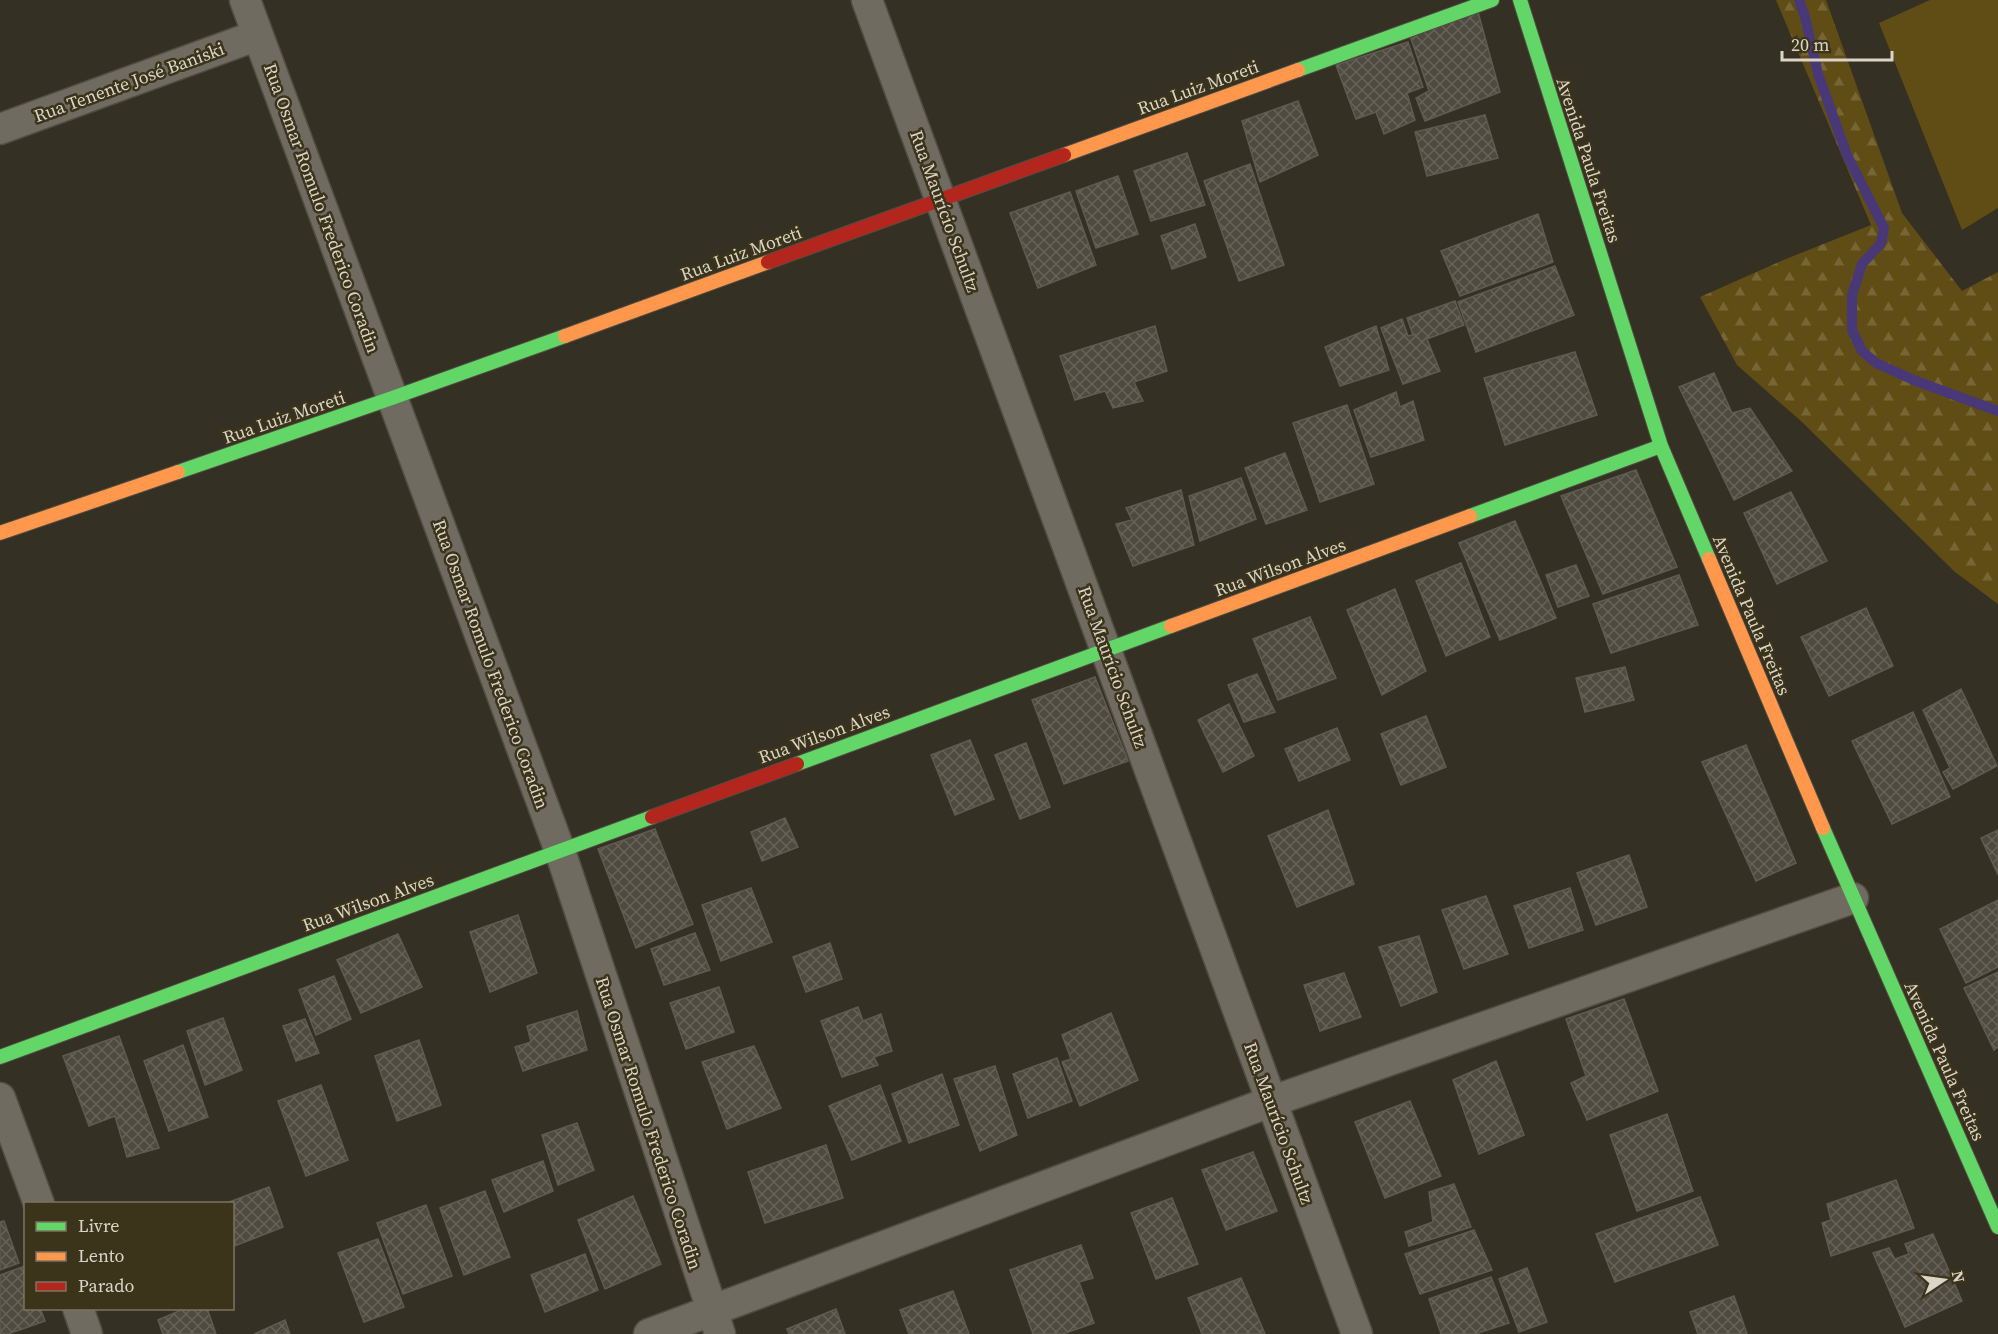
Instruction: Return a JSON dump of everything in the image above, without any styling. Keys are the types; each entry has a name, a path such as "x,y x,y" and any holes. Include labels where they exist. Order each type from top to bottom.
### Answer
{"street":[{"name":"Rua Osmar Romulo Frederico Coradin","path":"245,0 560,851 716,1322"},
{"name":"Rua Maurício Schultz","path":"867,0 1357,1334"},
{"name":"Rua Luiz Moreti","path":"0,533 392,398 1492,0"},
{"name":"Avenida Paula Freitas","path":"1520,0 1661,446 1853,898 1998,1227"},
{"name":"Rua Tenente José Baniski","path":"0,129 258,35"},
{"name":"Rua Wilson Alves","path":"0,1057 1661,446"},
{"path":"649,1334 716,1322 1270,1102 1853,898"},
{"path":"0,1098 39,1202"},
{"path":"79,1310 87,1334"}],"green space":[{"path":"1776,0 1826,0 1902,213 1962,291 1998,272 1998,604 1955,572 1801,421 1737,365 1700,297 1871,225"},
{"path":"1930,0 1998,0 1998,208 1962,230 1879,23"}],"building":[{"path":"1478,12 1500,92 1425,121 1416,98 1429,91 1410,36"},
{"path":"1408,42 1423,87 1407,93 1415,120 1384,134 1376,112 1356,119 1336,65"},
{"path":"1298,101 1318,155 1260,182 1242,121"},
{"path":"1485,115 1498,158 1427,176 1415,132"},
{"path":"1187,153 1205,205 1151,221 1134,171"},
{"path":"1250,164 1284,265 1239,281 1204,181"},
{"path":"1118,176 1138,234 1096,248 1076,191"},
{"path":"1070,192 1096,265 1038,288 1010,213"},
{"path":"1538,214 1553,262 1460,296 1441,251"},
{"path":"1195,224 1206,257 1172,269 1161,236"},
{"path":"1555,266 1574,315 1476,352 1458,302"},
{"path":"1455,301 1464,325 1427,339 1440,371 1403,384 1381,328 1402,319 1408,336 1413,335 1407,318"},
{"path":"1155,326 1167,371 1134,382 1143,401 1113,408 1105,391 1075,400 1060,356"},
{"path":"1376,326 1389,370 1340,386 1325,347"},
{"path":"1575,352 1597,415 1505,445 1484,378"},
{"path":"1714,373 1732,413 1750,408 1792,471 1734,500 1679,387"},
{"path":"1396,392 1400,407 1413,401 1424,440 1371,457 1354,410"},
{"path":"1347,405 1374,484 1320,502 1293,423"},
{"path":"1285,453 1307,510 1266,524 1245,468"},
{"path":"1636,470 1677,567 1603,594 1561,496"},
{"path":"1241,478 1256,519 1200,541 1189,496"},
{"path":"1181,490 1194,545 1133,566 1116,524 1132,520 1126,508"},
{"path":"1791,492 1827,561 1777,584 1744,513"},
{"path":"1515,521 1556,618 1500,640 1459,543"},
{"path":"1461,563 1490,637 1446,656 1416,581"},
{"path":"1576,565 1589,596 1558,607 1546,575"},
{"path":"1679,575 1698,625 1611,653 1593,604"},
{"path":"1395,589 1426,671 1382,695 1347,610"},
{"path":"1866,608 1893,666 1829,696 1801,637"},
{"path":"1310,617 1336,678 1278,700 1253,639"},
{"path":"1625,667 1634,700 1585,712 1576,678"},
{"path":"1257,674 1275,712 1244,722 1228,685"},
{"path":"1095,677 1128,761 1064,784 1032,700"},
{"path":"1961,689 1997,766 1953,789 1943,772 1950,768 1923,710"},
{"path":"1229,704 1254,756 1223,772 1198,720"},
{"path":"1913,712 1950,797 1892,824 1852,741"},
{"path":"1426,716 1446,767 1401,785 1381,734"},
{"path":"1337,728 1350,760 1299,781 1285,749"},
{"path":"970,740 994,799 955,815 931,755"},
{"path":"1026,743 1050,807 1020,819 995,755"},
{"path":"1746,745 1796,863 1756,881 1702,762"},
{"path":"1328,810 1354,884 1297,907 1268,836"},
{"path":"785,818 798,847 762,861 751,832"},
{"path":"655,829 693,924 636,948 598,849"},
{"path":"1998,830 1998,875 1981,838"},
{"path":"1629,855 1647,907 1596,925 1577,873"},
{"path":"751,888 772,942 721,961 702,905"},
{"path":"1570,888 1583,930 1529,948 1514,906"},
{"path":"1486,896 1508,954 1464,969 1442,910"},
{"path":"1998,900 1998,967 1966,983 1940,929"},
{"path":"518,915 537,973 490,992 470,932"},
{"path":"695,933 710,970 664,985 651,949"},
{"path":"398,934 422,987 361,1013 337,960"},
{"path":"1419,936 1437,992 1401,1006 1379,947"},
{"path":"830,943 842,979 806,992 793,957"},
{"path":"1998,972 1998,1047 1994,1050 1964,988"},
{"path":"1344,973 1361,1017 1320,1031 1304,985"},
{"path":"334,976 351,1019 316,1035 299,990"},
{"path":"719,987 734,1032 686,1049 670,1003"},
{"path":"1624,999 1658,1091 1587,1120 1571,1083 1586,1076 1566,1019"},
{"path":"858,1007 863,1021 881,1014 892,1051 874,1057 878,1065 842,1077 821,1021"},
{"path":"577,1011 587,1050 523,1071 515,1047 531,1042 527,1026"},
{"path":"1111,1013 1138,1080 1080,1106 1062,1062 1071,1059 1062,1035"},
{"path":"223,1018 242,1070 205,1085 187,1031"},
{"path":"305,1019 319,1053 296,1061 283,1026"},
{"path":"119,1036 159,1148 127,1157 115,1116 89,1126 63,1056"},
{"path":"419,1040 441,1105 397,1121 375,1056"},
{"path":"183,1045 208,1117 169,1131 144,1061"},
{"path":"754,1046 781,1108 727,1129 702,1062"},
{"path":"1057,1058 1072,1101 1028,1118 1013,1074"},
{"path":"1496,1061 1524,1135 1479,1154 1453,1080"},
{"path":"995,1066 1017,1135 980,1151 954,1079"},
{"path":"942,1074 959,1125 909,1143 892,1094"},
{"path":"321,1085 348,1160 306,1176 278,1101"},
{"path":"880,1085 901,1141 852,1160 829,1106"},
{"path":"1410,1101 1441,1176 1385,1198 1355,1122"},
{"path":"1667,1114 1693,1191 1637,1211 1610,1135"},
{"path":"577,1123 594,1170 558,1185 542,1135"},
{"path":"826,1145 843,1198 765,1223 748,1172"},
{"path":"1253,1152 1277,1211 1226,1230 1202,1170"},
{"path":"543,1161 553,1191 504,1212 492,1180"},
{"path":"1896,1180 1914,1228 1831,1256 1822,1223 1831,1220 1827,1204"},
{"path":"1454,1184 1471,1227 1409,1246 1405,1232 1433,1222 1429,1192"},
{"path":"269,1187 283,1227 234,1246 234,1202 229,1202"},
{"path":"485,1191 510,1257 464,1275 440,1208"},
{"path":"633,1196 661,1264 605,1289 578,1220"},
{"path":"1700,1197 1718,1245 1615,1282 1596,1234"},
{"path":"1172,1198 1198,1264 1156,1279 1131,1213"},
{"path":"426,1205 452,1276 403,1294 377,1223"},
{"path":"4,1221 19,1263 0,1270 0,1222"},
{"path":"1474,1230 1492,1270 1420,1294 1405,1254"},
{"path":"1933,1234 1962,1301 1905,1327 1873,1253 1889,1248 1895,1259 1909,1254 1905,1244"},
{"path":"378,1239 404,1307 364,1322 338,1253"},
{"path":"1081,1245 1093,1278 1079,1282 1094,1323 1063,1334 1033,1334 1010,1270"},
{"path":"585,1254 598,1290 545,1312 531,1275"},
{"path":"24,1266 24,1310 41,1310 45,1321 8,1334 0,1334 0,1275"},
{"path":"1527,1268 1547,1322 1519,1332 1499,1279"},
{"path":"1491,1277 1509,1323 1475,1334 1441,1334 1429,1299"},
{"path":"1241,1278 1265,1334 1202,1334 1188,1298"},
{"path":"953,1291 969,1334 909,1334 900,1310"},
{"path":"1734,1296 1747,1334 1698,1334 1690,1312"},
{"path":"836,1309 845,1334 789,1334 787,1329"},
{"path":"181,1310 208,1310 216,1334 163,1334 158,1320"},
{"path":"285,1320 290,1334 254,1334"}],"waterway":[{"path":"1799,0 1818,74 1847,155 1884,228 1881,243 1862,264 1852,295 1852,330 1862,351 1876,363 1916,381 1998,411"}],"traffic: fast":[{"path":"1298,70 1492,0"},
{"path":"1520,0 1661,446 1709,559"},
{"path":"178,472 565,336"},
{"path":"1470,516 1661,446"},
{"path":"797,764 1171,626"},
{"path":"0,1057 652,817"},
{"path":"1823,828 1998,1227"}],"traffic: slow":[{"path":"1064,155 1298,70"},
{"path":"565,336 768,262"},
{"path":"0,533 178,472"},
{"path":"1171,626 1470,516"},
{"path":"1709,559 1823,828"}],"traffic: jam":[{"path":"768,262 1064,155"},
{"path":"652,817 797,764"}]}
